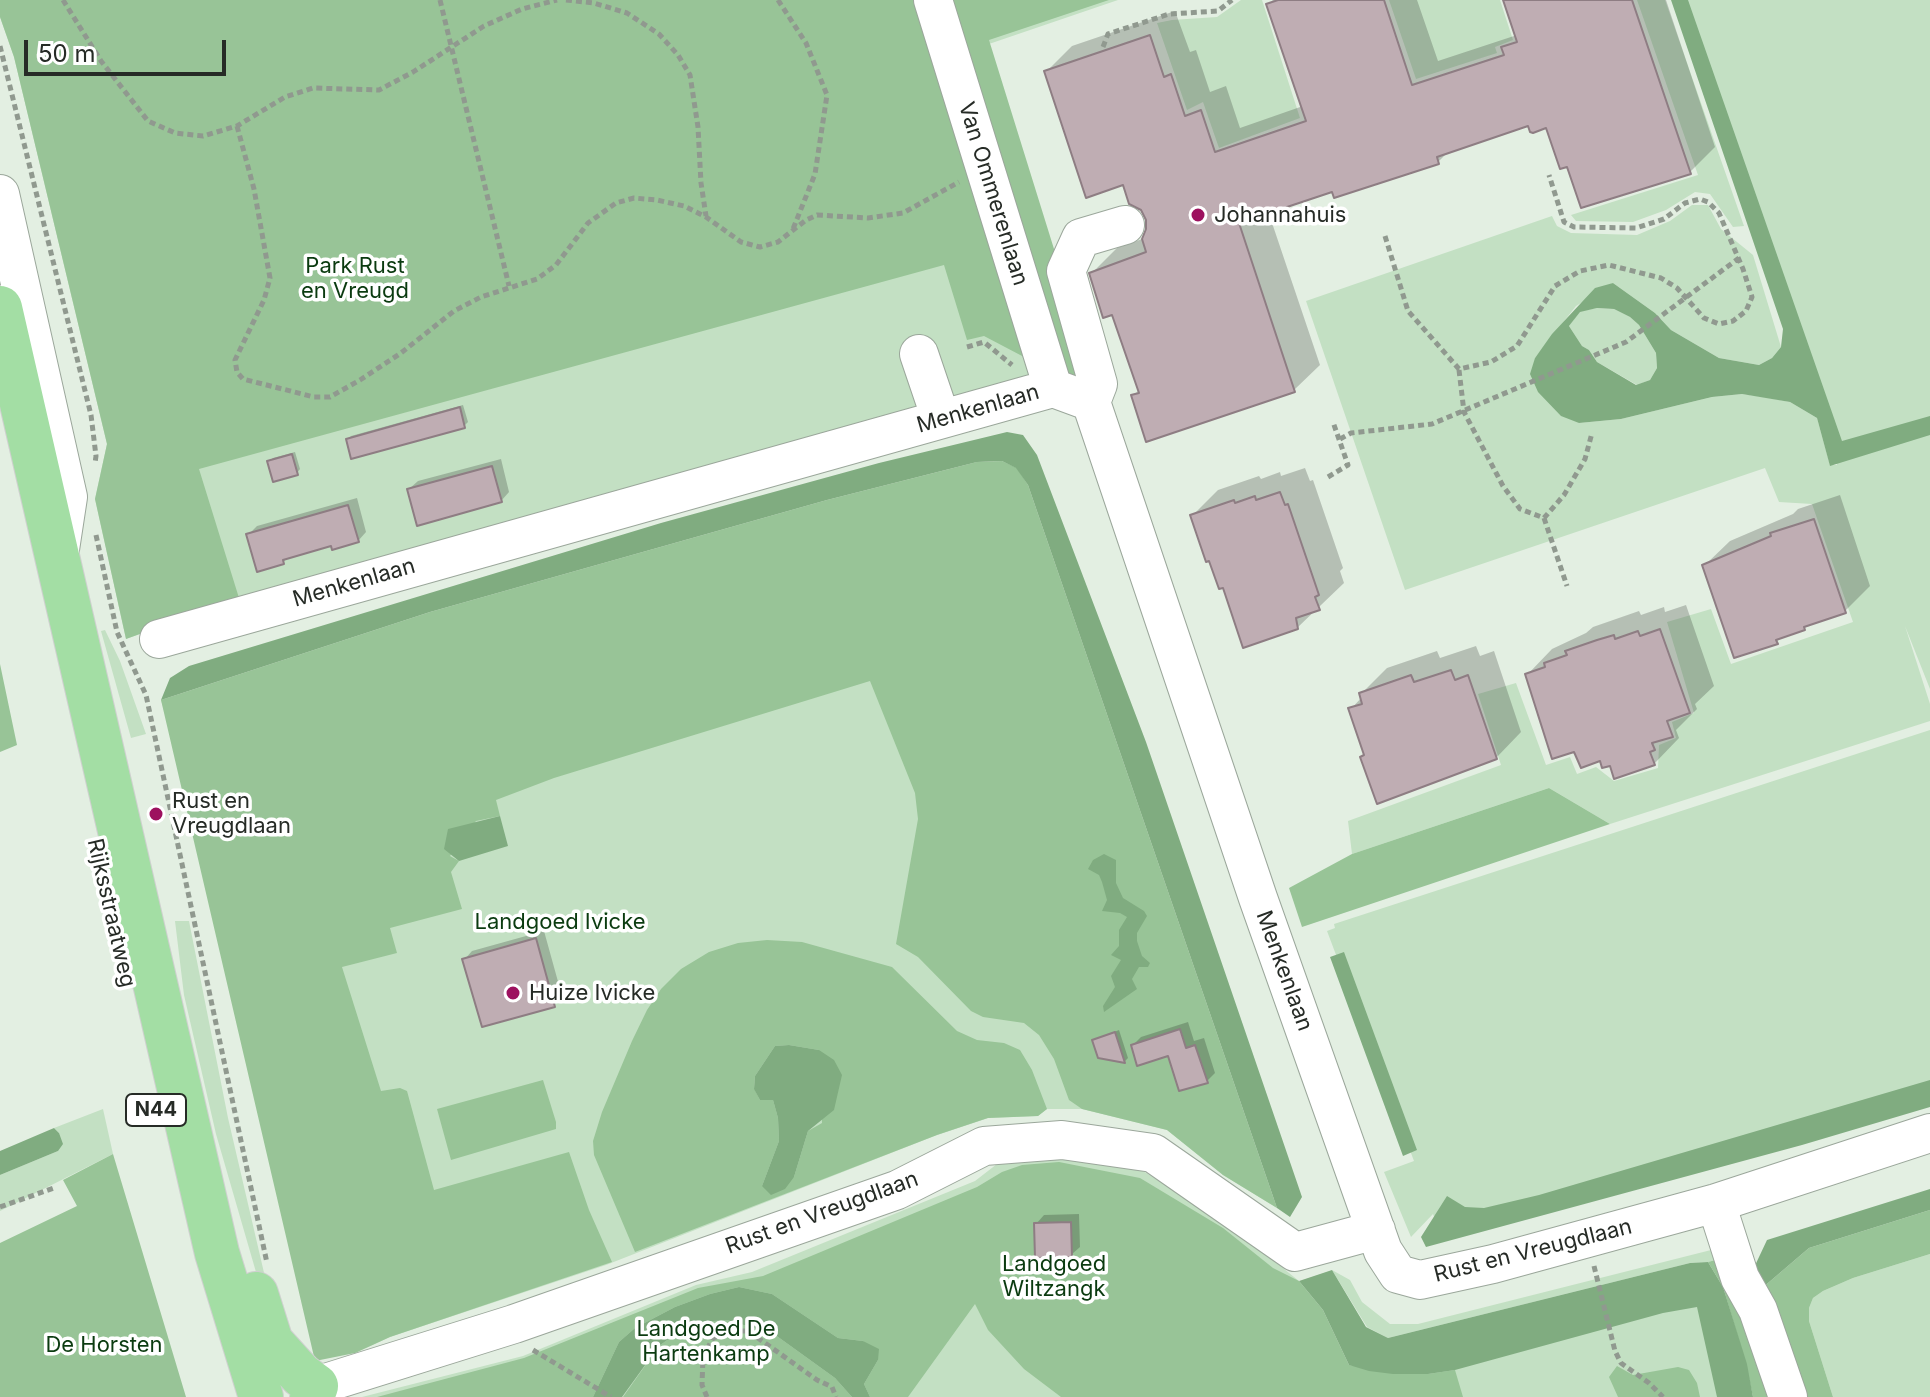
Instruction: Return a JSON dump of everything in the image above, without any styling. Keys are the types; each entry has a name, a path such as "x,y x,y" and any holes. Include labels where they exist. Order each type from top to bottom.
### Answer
{"main road":[{"name":"Rijksstraatweg","path":"0,308 217,1253 261,1397"},
{"name":"Rijksstraatweg","path":"0,426 189,1255 233,1397"},
{"name":"N44","path":"186,1121 236,1229 271,1342 301,1375 305,1393"}],"street":[{"name":"Van Ommerenlaan","path":"933,0 1053,388"},
{"name":"Rijksstraatweg","path":"0,194 68,497 58,562"},
{"path":"1091,402 1098,384 1066,271 1081,238 1125,225"},
{"path":"919,354 941,419"},
{"name":"Menkenlaan","path":"159,639 1053,388 1091,402 1193,711 1376,1230"},
{"name":"Rust en Vreugdlaan","path":"305,1393 514,1324 897,1190 984,1146 1062,1140 1153,1153 1295,1252 1376,1230 1383,1251 1398,1274 1420,1280 1493,1264 1716,1203 1930,1133"},
{"path":"1716,1203 1740,1278 1758,1310 1788,1397"}],"path":[{"path":"63,0 101,61 148,121 175,133 203,136 237,126 285,97 313,88 379,90 413,72 451,45 522,9 557,0"},
{"path":"440,0 509,286"},
{"path":"566,0 594,3 627,13 659,34 678,55 690,75 706,217"},
{"path":"778,0 806,43 827,95 815,174 791,234"},
{"path":"1103,47 1108,34 1169,14 1218,11 1232,0"},
{"path":"237,126 254,189 270,278 264,300 235,360 237,372 243,379 314,397 330,397 401,353 454,311 509,286 537,279 556,265 588,223 616,203 634,198 684,206 706,217 741,242 760,247 778,242 817,215 868,218 903,213 984,167"},
{"path":"1459,369 1491,362 1517,346 1555,286 1580,271 1609,265 1642,272 1669,283 1704,318 1719,324 1733,321 1746,311 1752,297 1739,258 1719,213 1708,202 1700,199 1685,203 1664,219 1636,228 1574,227 1564,222 1549,175"},
{"path":"1385,236 1408,311 1459,369 1464,412 1503,486 1520,509 1544,518"},
{"path":"1340,439 1351,433 1432,424 1598,354 1634,337 1739,258"},
{"path":"1328,477 1348,465 1333,422"},
{"path":"1544,518 1564,495 1585,459 1592,433"},
{"path":"1544,518 1567,586"},
{"path":"141,683 150,710 267,1267"},
{"path":"0,1207 54,1188"},
{"path":"1597,1279 1621,1363 1663,1397"},
{"path":"514,1324 530,1348 611,1397"},
{"path":"707,1397 702,1385 703,1357 713,1338 732,1331 748,1331 817,1380 832,1387 836,1397"}],"green space":[{"name":"Park Rust en Vreugd","path":"0,0 1118,0 986,45 1088,372 239,598 126,639 95,499 107,444 14,57 0,17"},
{"name":"Park Rust en Vreugd","path":"0,0 921,0 1024,357 984,336 967,340 944,265 199,469 239,598 126,639 95,499 107,444 14,57 0,17"},
{"path":"953,0 1109,0 989,40 1096,384 1072,392"},
{"path":"1241,0 1262,0 1300,118 1219,148 1203,102 1187,110 1157,23 1217,17"},
{"path":"1389,0 1500,0 1513,40 1495,47 1497,53 1416,79"},
{"path":"1637,0 1665,0 1744,226 1733,227 1710,194 1695,192 1666,210 1633,222 1576,221 1571,215 1698,175"},
{"path":"1681,0 1930,0 1930,689 1905,626 1930,704 1930,721 1610,824 1549,788 1352,854 1348,821 1501,765 1478,694 1516,683 1546,765 1570,757 1577,774 1596,767 1614,781 1658,768 1659,745 1676,738 1672,722 1694,713 1667,622 1711,609 1731,664 1853,622 1812,504 1779,502 1765,468 1405,590 1306,301 1552,216 1557,226 1571,233 1637,235 1670,221 1692,205 1708,205 1721,229 1753,255 1781,347 1772,358 1759,365 1719,358 1671,330 1655,313 1613,283 1576,306 1535,358 1579,423 1621,419 1712,397 1742,394 1764,397 1790,402 1817,418 1830,465 1837,465"},
{"path":"1614,309 1639,325 1656,353 1657,368 1650,380 1637,385 1597,362 1582,346 1569,326 1580,311"},
{"name":"Landgoed Ivicke","path":"1002,461 1017,468 1028,485 1277,1208 1223,1175 1167,1130 1082,1109 1069,1100 1054,1059 1039,1035 1024,1023 983,1017 971,1011 918,957 896,944 918,819 915,793 870,681 554,778 496,800 500,816 476,821 450,856 459,861 451,872 462,909 390,928 397,953 342,967 381,1091 400,1088 407,1091 434,1190 569,1152 589,1210 612,1262 390,1337 355,1353 315,1361 161,700 430,612 827,500 977,462"},
{"name":"Landgoed Ivicke","path":"977,462 1277,1208 1223,1175 1167,1130 1082,1109 1047,1109 1038,1116 988,1118 937,1135 606,1265 390,1337 355,1353 161,700"},
{"path":"105,630 120,661 146,734 131,738 101,631"},
{"path":"0,664 17,745 0,752"},
{"path":"1930,730 1930,1096 1442,1237 1433,1214 1411,1237 1384,1172 1414,1161 1327,931 1335,928 1334,924"},
{"path":"1549,788 1610,824 1302,927 1289,888 1352,854"},
{"path":"175,921 189,921 228,1118 265,1277 258,1279 216,1134 184,995"},
{"path":"767,940 802,942 892,967 957,1031 977,1040 1004,1043 1020,1050 1032,1070 1047,1109 1038,1116 988,1118 937,1135 635,1252 594,1155 593,1141 602,1112 632,1041 661,989 681,969 709,952 738,943","holes":["775,1046 819,1050 822,1123 808,1131 794,1177 762,1186 779,1141 778,1118 773,1100 760,1100 754,1088 755,1076"]},
{"path":"543,1080 556,1129 451,1160 437,1109"},
{"path":"103,1109 113,1154 0,1211 0,1175 58,1151 59,1133 54,1128"},
{"name":"Landgoed Wiltzangk","path":"1058,1153 1143,1171 1228,1224 1299,1281 1346,1382 1703,1300 1726,1397 362,1397 523,1356 696,1285 752,1272 975,1181 997,1164"},
{"name":"De Horsten","path":"113,1154 186,1397 0,1397 0,1243 77,1206 63,1180"},
{"name":"Landgoed Wiltzangk","path":"1059,1162 1140,1178 1223,1228 1273,1268 1299,1281 1323,1310 1349,1365 1428,1374 1455,1370 1463,1397 1061,1397 1024,1369 988,1330 975,1304 908,1397 870,1397 864,1384 878,1360 863,1341 838,1338 772,1294 739,1287 675,1307 635,1328 619,1342 593,1397 377,1397 524,1358 698,1288 763,1276 977,1187 1002,1172 1022,1165"},
{"path":"1930,1210 1930,1254 1853,1278 1813,1298 1809,1321 1833,1397 1800,1397 1761,1289 1809,1248"},
{"path":"1719,1248 1723,1258 1690,1263 1388,1338 1367,1327 1332,1270 1350,1280 1362,1302 1390,1324 1418,1324"},
{"path":"1930,1254 1930,1397 1833,1397 1809,1321 1813,1298 1853,1278"},
{"path":"1723,1258 1774,1397 1753,1397 1723,1287 1708,1262"},
{"name":"Landgoed De Hartenkamp","path":"727,1320 774,1334 835,1378 852,1397 623,1397 659,1346 681,1330 700,1322"},
{"path":"1617,1366 1633,1375 1678,1367 1689,1370 1697,1383 1700,1397 1618,1397 1609,1377"}],"shaded area":[{"path":"1671,0 1688,0 1842,441 1930,416 1930,435 1830,466 1817,418 1790,402 1742,394 1712,397 1621,419 1579,423 1561,416 1538,392 1530,374 1535,358 1552,334 1595,288 1613,283 1655,313 1671,330 1719,358 1759,365 1772,358 1781,347 1783,329","holes":["1597,308 1614,309 1639,325 1656,353 1657,368 1650,380 1636,385 1597,362 1569,326 1580,312"]},
{"path":"1007,432 1023,435 1037,455 1146,742 1302,1197 1290,1217 1277,1208 1028,485 1016,468 1002,461 977,462 827,500 430,612 161,700 170,678 189,666 661,523 879,463"},
{"path":"500,816 508,846 459,861 444,849 448,829"},
{"path":"1104,854 1116,860 1116,883 1123,898 1147,916 1137,933 1137,941 1142,956 1150,963 1148,967 1139,967 1132,979 1137,989 1104,1012 1103,1006 1115,987 1111,976 1121,960 1111,955 1119,946 1119,930 1127,917 1102,911 1107,900 1102,882 1099,875 1088,869 1093,860"},
{"path":"1344,952 1417,1150 1403,1156 1330,957"},
{"path":"775,1046 819,1050 834,1060 842,1075 834,1110 808,1131 794,1177 785,1189 771,1195 762,1186 779,1141 778,1118 773,1100 760,1100 754,1089 755,1076"},
{"path":"1930,1080 1930,1107 1426,1247 1421,1237 1447,1196 1465,1207 1484,1208 1539,1195"},
{"path":"54,1128 63,1144 58,1151 0,1175 0,1151"},
{"path":"1930,1189 1930,1210 1809,1248 1761,1289 1751,1274 1767,1240"},
{"path":"1708,1262 1723,1287 1747,1364 1753,1397 1717,1397 1697,1307 1663,1313 1455,1370 1393,1374 1349,1365 1323,1310 1299,1281 1332,1270 1366,1327 1388,1338 1690,1263"},
{"path":"739,1287 772,1294 838,1338 863,1341 879,1349 878,1360 864,1384 870,1397 852,1397 835,1378 774,1334 727,1320 700,1322 681,1330 659,1346 622,1397 593,1397 619,1342 635,1328 675,1307"}],"building":[{"name":"Johannahuis","path":"1278,0 1384,0 1412,85 1504,55 1501,47 1517,42 1503,0 1632,0 1691,174 1581,208 1567,167 1560,169 1546,128 1533,133 1528,126 1437,157 1439,164 1334,198 1332,192 1239,223 1295,392 1146,442 1131,395 1139,393 1112,315 1103,318 1089,273 1146,252 1142,239 1146,220 1141,210 1129,204 1123,185 1086,198 1044,71 1150,35 1164,77 1171,74 1185,116 1201,110 1215,152 1306,121 1266,4"},
{"path":"460,407 465,428 351,459 346,439"},
{"path":"292,454 298,475 273,482 267,461"},
{"path":"492,466 502,502 417,526 407,489"},
{"path":"1280,492 1285,505 1288,504 1319,595 1315,597 1320,610 1296,618 1298,629 1243,648 1223,588 1219,589 1209,561 1206,562 1190,515 1234,500 1235,503 1255,496 1256,500"},
{"path":"348,505 359,542 332,550 331,546 283,560 284,564 257,572 246,534"},
{"path":"1814,519 1846,613 1804,627 1805,630 1776,640 1778,644 1734,658 1702,565 1771,536 1770,533"},
{"path":"1660,629 1690,713 1667,721 1673,737 1652,743 1655,750 1650,752 1655,765 1614,779 1610,766 1602,768 1600,761 1581,768 1574,752 1552,759 1525,674 1567,655 1565,651 1597,640 1614,635 1615,639 1638,631 1640,636"},
{"path":"1451,670 1455,680 1468,675 1497,759 1377,804 1360,757 1364,755 1348,708 1362,704 1359,693 1411,675 1414,682"},
{"name":"Huize Ivicke","path":"536,938 555,1007 482,1027 462,959"},
{"path":"1180,1029 1186,1048 1195,1045 1208,1083 1179,1091 1168,1056 1137,1066 1131,1045"},
{"path":"1115,1032 1125,1063 1098,1058 1092,1040"},
{"path":"1071,1222 1072,1257 1035,1258 1034,1223"}],"place":[{"name":"Johannahuis","path":"1198,215"},
{"name":"Rust en Vreugdlaan","path":"156,814"},
{"name":"Huize Ivicke","path":"513,993"}]}
